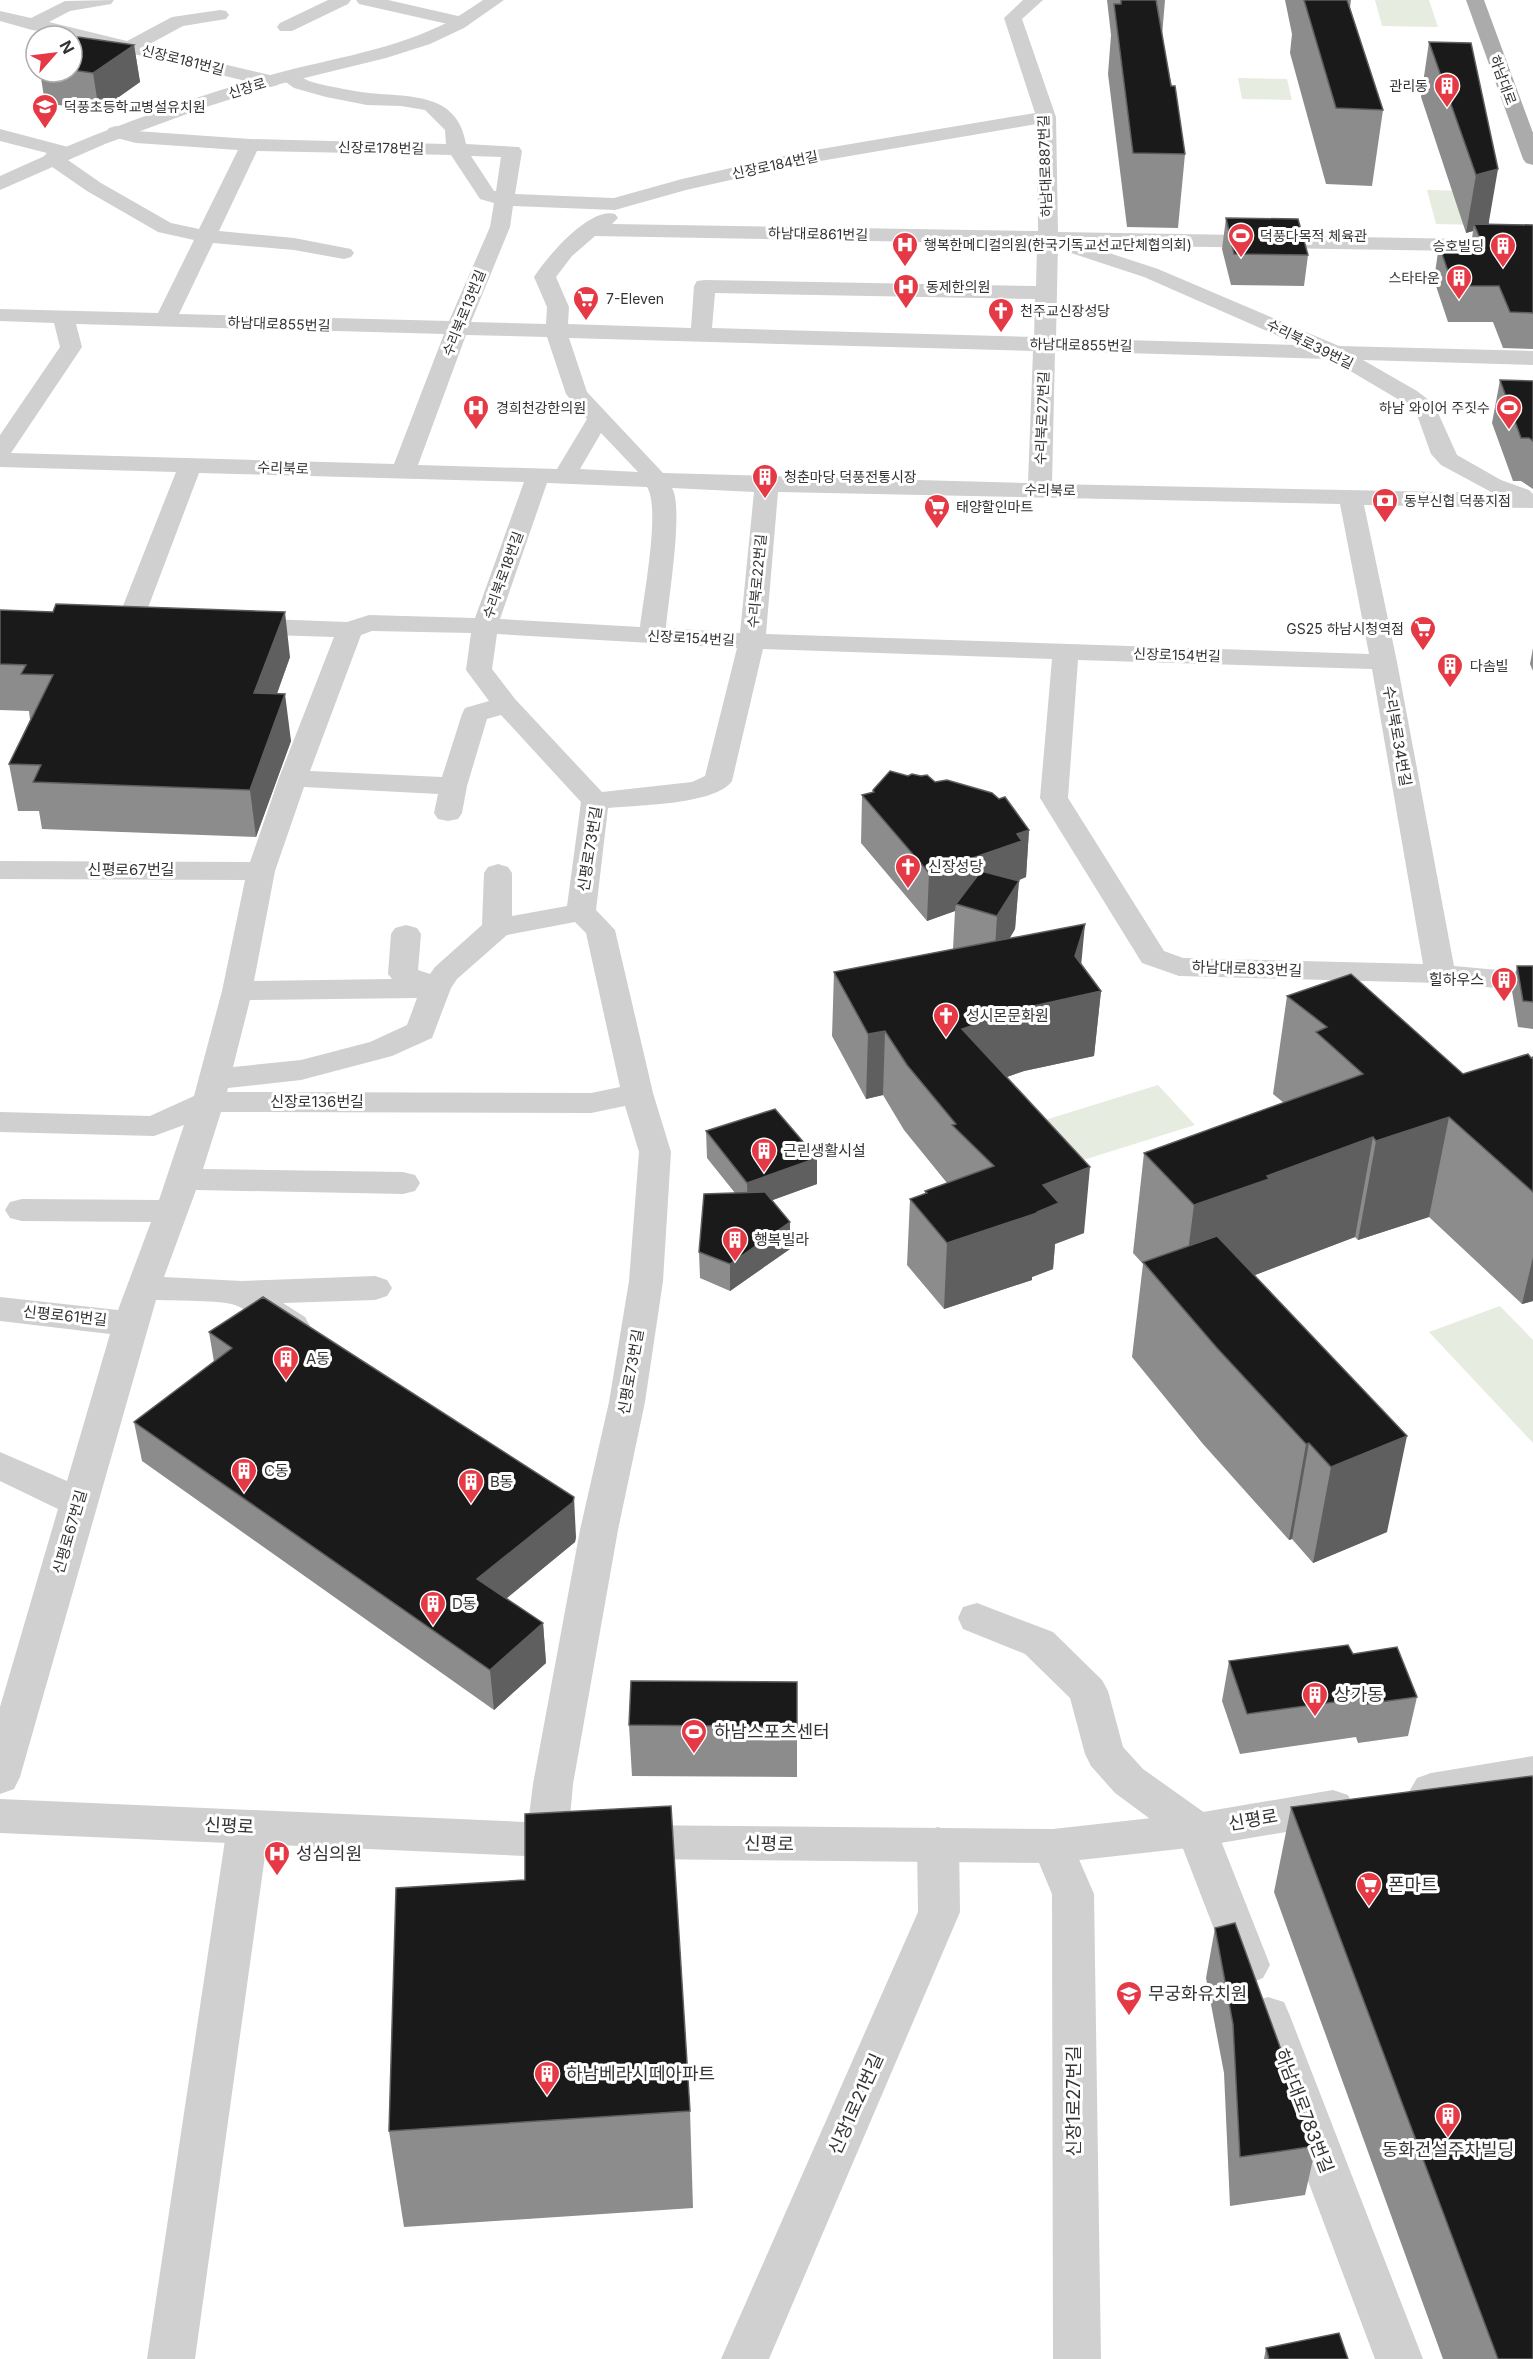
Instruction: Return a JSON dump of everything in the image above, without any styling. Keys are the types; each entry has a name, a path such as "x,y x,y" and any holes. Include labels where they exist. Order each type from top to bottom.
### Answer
{"main road":[{"name":"하남대로","path":"1475,0 1533,159"}],"street":[{"path":"34,24 65,6 105,0"},
{"path":"286,27 342,0"},
{"path":"365,0 461,22"},
{"name":"신장로","path":"0,184 58,155 116,132 280,79 390,51 445,31 495,0"},
{"name":"하남대로887번길","path":"1034,0 1013,18 1046,117 1048,239"},
{"path":"164,7 178,21"},
{"name":"신장로181번길","path":"130,47 178,21 220,15"},
{"name":"신장로181번길","path":"0,16 28,24"},
{"name":"신장로181번길","path":"84,37 280,79 326,92 367,99 401,100 432,106 454,129 457,150 487,195 504,200"},
{"name":"신장로184번길","path":"504,200 615,204 681,185 797,159 1046,117"},
{"name":"신장로178번길","path":"116,132 136,137 250,145 512,151"},
{"path":"0,135 58,155 94,187 165,228 206,236 294,244 344,254"},
{"path":"165,321 250,145"},
{"name":"수리북로13번길","path":"402,472 457,329 500,227 512,151"},
{"path":"615,204 612,216 591,230 560,257 544,277 558,308 557,332 566,366 577,394 648,469 664,495 665,516 652,636"},
{"name":"하남대로861번길","path":"591,230 1533,246"},
{"name":"수리북로27번길","path":"1040,489 1048,239"},
{"name":"수리북로39번길","path":"1048,239 1151,273 1332,351 1409,396 1426,410 1443,454 1449,460 1493,485 1524,495 1532,501"},
{"path":"701,335 705,286 1046,293"},
{"name":"하남대로855번길","path":"0,315 1533,358"},
{"path":"0,452 71,347 64,318"},
{"path":"567,476 569,465 599,418"},
{"name":"수리북로","path":"0,459 538,475 767,485 1532,501"},
{"path":"130,621 190,466"},
{"name":"수리북로18번길","path":"538,475 485,626 479,670 506,705 595,801"},
{"name":"수리북로22번길","path":"718,781 752,641 767,485"},
{"name":"수리북로34번길","path":"1352,498 1352,512 1384,662 1440,974"},
{"name":"신장로154번길","path":"223,625 350,630 369,623 485,626 752,641 1384,662"},
{"name":"신평로67번길","path":"0,1777 130,1324 183,1179 211,1090 237,991 261,871 293,778 350,630"},
{"name":"하남대로833번길","path":"1066,651 1054,798 1153,957 1179,967 1440,974 1533,982"},
{"path":"448,813 453,786 475,714 506,705"},
{"path":"293,778 453,786"},
{"name":"신평로73번길","path":"581,912 595,801 698,790 718,781"},
{"name":"신평로67번길","path":"0,870 261,871"},
{"path":"211,1090 302,1070 381,1049 421,1031 436,988 446,973 497,928 498,873"},
{"name":"신평로73번길","path":"497,928 581,912"},
{"name":"신평로73번길","path":"547,1840 553,1784 599,1530 627,1402 646,1281 655,1152 638,1093 600,930 581,912"},
{"path":"406,934 403,974 436,988"},
{"path":"237,991 436,988"},
{"name":"신장로136번길","path":"0,1122 154,1126 211,1090 591,1103 638,1093"},
{"path":"183,1179 403,1183"},
{"path":"22,1210 171,1211"},
{"path":"144,1288 242,1293 375,1288"},
{"path":"242,1293 318,1342"},
{"name":"신평로61번길","path":"0,1309 130,1324"},
{"path":"0,1465 78,1502"},
{"path":"570,1510 599,1530"},
{"path":"977,1618 1039,1643 1088,1691 1105,1754 1129,1781 1197,1830"},
{"name":"신평로","path":"0,1816 547,1840 1053,1846 1197,1830 1533,1773"},
{"path":"171,2359 248,1827"},
{"name":"하남대로783번길","path":"1197,1830 1399,2359"},
{"name":"신장1로21번길","path":"745,2359 939,1912 938,1844"},
{"name":"신장1로27번길","path":"1053,1846 1073,1894 1077,2359"}],"shaded area":[{"path":"1375,0 1429,0 1438,27 1382,26"},
{"path":"1238,78 1287,79 1292,100 1242,99"},
{"path":"1427,190 1470,191 1479,225 1436,224"},
{"path":"1158,1085 1195,1125 1080,1161 1045,1120"},
{"path":"1500,1306 1533,1340 1533,1443 1429,1332"}],"building":[{"path":"1121,0 1156,0 1171,86 1175,86 1185,154 1133,153 1114,4 1121,4"},
{"path":"1304,0 1347,0 1383,110 1336,108"},
{"path":"84,38 134,45 93,73 84,72"},
{"path":"1429,42 1471,43 1498,169 1476,175"},
{"path":"1226,218 1298,219 1308,255 1234,254"},
{"path":"1474,224 1533,225 1533,313 1510,312 1499,286 1453,286 1439,245 1483,246"},
{"path":"1500,380 1533,381 1533,441 1529,438 1521,438"},
{"path":"56,604 285,612 254,693 285,694 250,790 33,782 41,765 9,764 53,675 21,674 26,665 0,664 0,610 53,612"},
{"path":"890,771 908,776 927,775 935,782 947,780 992,793 999,799 1005,797 1029,830 1017,834 1022,841 929,873 862,795 874,792 873,790"},
{"path":"981,871 1019,881 997,916 956,904"},
{"path":"1085,924 1075,956 1101,991 1029,1007 962,1029 1090,1167 1043,1185 1059,1203 1037,1213 947,1243 910,1199 927,1193 925,1191 994,1166 952,1125 956,1124 907,1065 885,1031 868,1034 834,972"},
{"path":"1517,966 1533,966 1533,1002 1523,1001"},
{"path":"1351,974 1463,1074 1528,1054 1531,1058 1533,1057 1533,1192 1449,1117 1376,1141 1373,1137 1267,1176 1269,1179 1194,1205 1144,1153 1363,1074 1316,1032 1327,1027 1287,996"},
{"path":"775,1109 817,1158 747,1183 706,1131"},
{"path":"765,1192 790,1222 730,1264 699,1252 704,1194"},
{"path":"1217,1236 1407,1436 1331,1467 1309,1443 1306,1444 1217,1348 1143,1262"},
{"path":"263,1297 574,1497 573,1502 477,1579 543,1623 490,1670 134,1422 232,1348 209,1332"},
{"path":"1348,1645 1353,1654 1397,1647 1417,1697 1366,1704 1364,1698 1247,1714 1229,1661"},
{"path":"631,1681 797,1682 797,1727 629,1725"},
{"name":"동화건설주차빌딩","path":"1532,1776 1533,2359 1498,2359 1291,1807"},
{"name":"하남베라시떼아파트","path":"671,1806 690,2111 389,2131 396,1888 525,1880 525,1814"},
{"path":"1235,1923 1316,2146 1240,2157 1233,2024 1215,1928"},
{"path":"1339,2333 1348,2359 1269,2359 1266,2348"}],"place":[{"name":"관리동","path":"1447,109"},
{"name":"덕풍초등학교병설유치원","path":"45,130"},
{"name":"덕풍다목적 체육관","path":"1241,259"},
{"name":"행복한메디컬의원(한국기독교선교단체협의회)","path":"905,268"},
{"name":"승호빌딩","path":"1503,269"},
{"name":"스타타운","path":"1459,301"},
{"name":"동제한의원","path":"906,310"},
{"name":"7-Eleven","path":"586,322"},
{"name":"천주교신장성당","path":"1001,334"},
{"name":"경희천강한의원","path":"476,431"},
{"name":"하남 와이어 주짓수","path":"1509,431"},
{"name":"청춘마당 덕풍전통시장","path":"765,500"},
{"name":"동부신협 덕풍지점","path":"1385,524"},
{"name":"태양할인마트","path":"937,530"},
{"name":"GS25 하남시청역점","path":"1423,652"},
{"name":"다솜빌","path":"1450,689"},
{"name":"신장성당","path":"908,890"},
{"name":"힐하우스","path":"1504,1003"},
{"name":"성시몬문화원","path":"946,1039"},
{"name":"근린생활시설","path":"764,1174"},
{"name":"행복빌라","path":"735,1263"},
{"name":"A동","path":"286,1382"},
{"name":"C동","path":"244,1494"},
{"name":"B동","path":"471,1505"},
{"name":"D동","path":"433,1627"},
{"name":"상가동","path":"1315,1718"},
{"name":"하남스포츠센터","path":"694,1755"},
{"name":"성심의원","path":"277,1877"},
{"name":"폰마트","path":"1369,1908"},
{"name":"무궁화유치원","path":"1129,2017"},
{"name":"하남베라시떼아파트","path":"547,2097"},
{"name":"동화건설주차빌딩","path":"1448,2139"}]}
